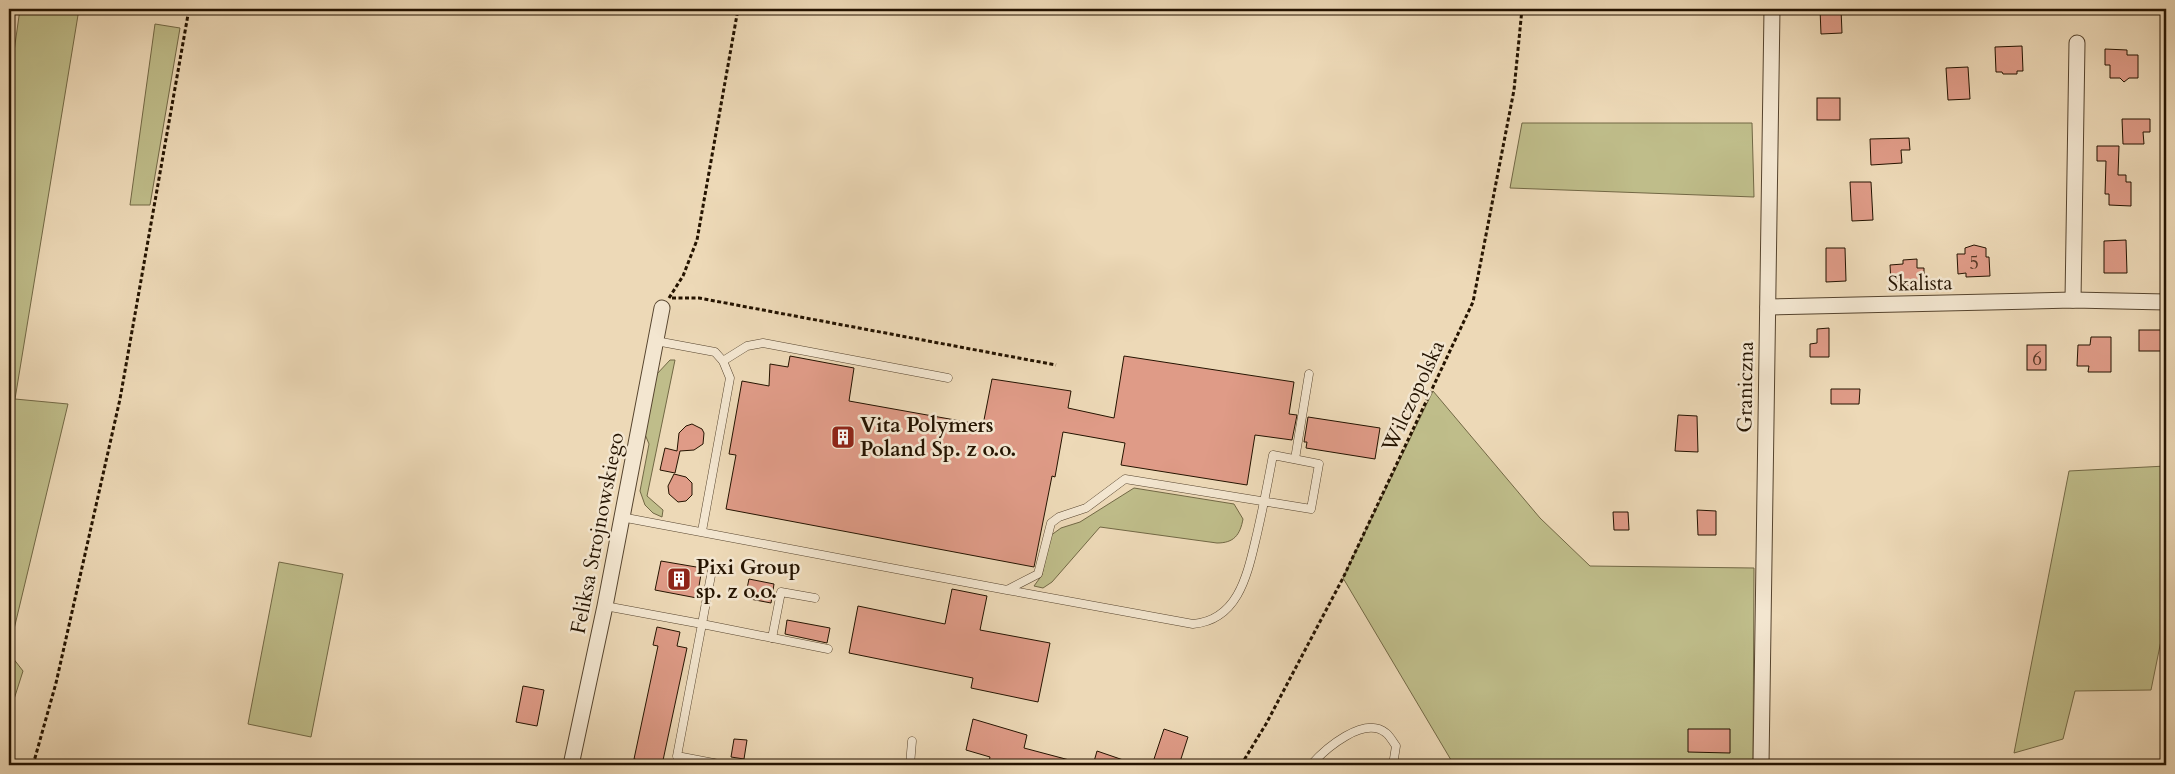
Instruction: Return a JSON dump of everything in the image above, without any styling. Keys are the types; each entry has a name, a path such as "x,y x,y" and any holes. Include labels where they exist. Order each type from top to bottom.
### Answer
{"street":[{"name":"Graniczna","path":"1761,765 1772,9"},
{"path":"2073,300 2077,43"},
{"name":"Skalista","path":"1768,307 2073,300 2166,302"},
{"name":"Feliksa Strojnowskiego","path":"572,765 665,303"}],"lane":[{"path":"656,341 715,352 723,361 730,378 702,531"},
{"path":"723,361 747,346 763,342 948,378"},
{"path":"1295,459 1309,374"},
{"path":"621,517 702,531 1007,590 1193,624 1208,621 1227,609 1242,588 1264,500 1273,455 1320,464 1311,509 1264,500 1125,479 1086,508 1060,517 1050,523 1038,574 1007,590"},
{"path":"712,570 677,756 724,765"},
{"path":"772,638 781,592 815,598"},
{"path":"605,606 828,649"},
{"path":"1311,765 1321,754 1356,730 1375,728 1386,733 1396,746 1393,765"},
{"path":"910,765 912,741"}],"path":[{"path":"33,765 56,683 120,399 189,9"},
{"path":"665,303 683,276 697,240 738,9"},
{"name":"Wilczopolska","path":"1241,765 1266,724 1343,578 1473,302 1514,90 1522,9"},
{"path":"665,303 699,298 1056,365"}],"shaded area":[{"path":"20,9 79,9 15,399 68,404 9,650 9,87"},
{"path":"155,24 180,28 150,205 130,205"},
{"path":"1522,123 1752,123 1754,197 1510,188"},
{"path":"670,360 675,360 647,496 663,510 662,517 653,513 645,505 640,491 649,444 644,432 656,375"},
{"path":"1433,391 1540,518 1590,566 1754,568 1753,765 1454,765 1343,578"},
{"path":"2166,466 2166,616 2151,690 2075,691 2063,739 2014,753 2069,471"},
{"path":"1134,488 1234,504 1243,519 1240,530 1232,540 1217,543 1100,527 1052,582 1043,588 1034,586 1042,575 1050,536 1061,528 1080,522"},
{"path":"279,562 343,574 311,737 248,724"},
{"path":"9,653 23,671 9,715"}],"building":[{"path":"1820,9 1841,9 1842,33 1821,34"},
{"path":"2022,46 2023,71 2017,71 2017,74 1996,72 1995,47"},
{"path":"2105,49 2127,50 2127,55 2138,55 2138,78 2129,78 2124,82 2120,78 2110,78 2110,65 2105,65"},
{"path":"1968,67 1970,99 1948,100 1946,68"},
{"path":"1817,98 1840,98 1840,120 1817,120"},
{"path":"2122,119 2150,119 2150,132 2143,132 2144,144 2123,144"},
{"path":"1909,138 1910,150 1901,150 1902,163 1871,165 1870,139"},
{"path":"2097,146 2119,146 2118,175 2126,175 2126,182 2131,182 2131,206 2109,205 2109,194 2105,194 2106,161 2097,161"},
{"path":"1850,182 1871,182 1873,220 1852,221"},
{"path":"2126,240 2127,273 2104,273 2104,241"},
{"path":"1974,245 1986,248 1986,257 1989,257 1990,276 1966,277 1966,273 1958,274 1957,254 1965,254 1965,248"},
{"path":"1826,248 1845,248 1846,281 1826,282"},
{"path":"1917,259 1917,268 1924,268 1924,285 1904,286 1903,282 1891,282 1890,265 1903,264 1903,260"},
{"path":"1829,328 1829,357 1810,357 1810,344 1817,343 1817,329"},
{"path":"2139,330 2166,330 2166,351 2139,351"},
{"path":"2091,337 2111,337 2111,372 2088,372 2089,366 2077,366 2078,345 2090,345"},
{"path":"2027,345 2046,345 2046,370 2027,370"},
{"path":"790,356 854,368 849,401 983,425 992,379 1071,391 1068,408 1114,418 1124,356 1294,382 1289,414 1297,415 1292,440 1255,435 1247,485 1121,465 1125,443 1063,432 1055,477 1052,476 1034,567 726,509 736,455 729,454 742,381 769,386 770,364 788,367"},
{"path":"1831,389 1860,389 1859,404 1831,404"},
{"path":"1678,415 1697,416 1698,452 1675,451"},
{"path":"1308,417 1380,428 1375,459 1306,448 1307,442 1304,442"},
{"path":"692,424 702,429 704,433 703,444 694,450 680,451 675,473 660,470 665,448 677,451 679,433 686,426"},
{"path":"674,474 686,477 692,483 692,495 686,501 678,502 669,494 668,486"},
{"path":"1697,510 1716,511 1716,535 1698,535"},
{"path":"1613,512 1628,512 1629,530 1614,530"},
{"name":"Pixi Group sp. z o.o.","path":"661,561 702,568 697,598 655,590"},
{"path":"749,579 774,584 771,603 745,598"},
{"path":"952,589 987,596 980,630 1050,643 1038,702 971,688 973,678 849,653 858,606 945,624"},
{"path":"787,620 830,628 827,643 785,634"},
{"path":"657,627 680,632 677,646 687,648 662,765 634,759 658,646 653,645"},
{"path":"523,686 544,690 537,726 516,722"},
{"path":"973,719 1027,735 1024,748 1073,761 1073,765 988,765 990,757 966,750"},
{"path":"1164,729 1188,737 1179,765 1152,765"},
{"path":"1688,729 1730,729 1730,753 1688,752"},
{"path":"734,739 747,740 744,759 731,757"},
{"path":"1097,751 1132,763 1131,765 1093,765"}],"place":[{"name":"Vita Polymers Poland Sp. z o.o.","path":"843,437"},
{"name":"Pixi Group sp. z o.o.","path":"679,579"}]}
